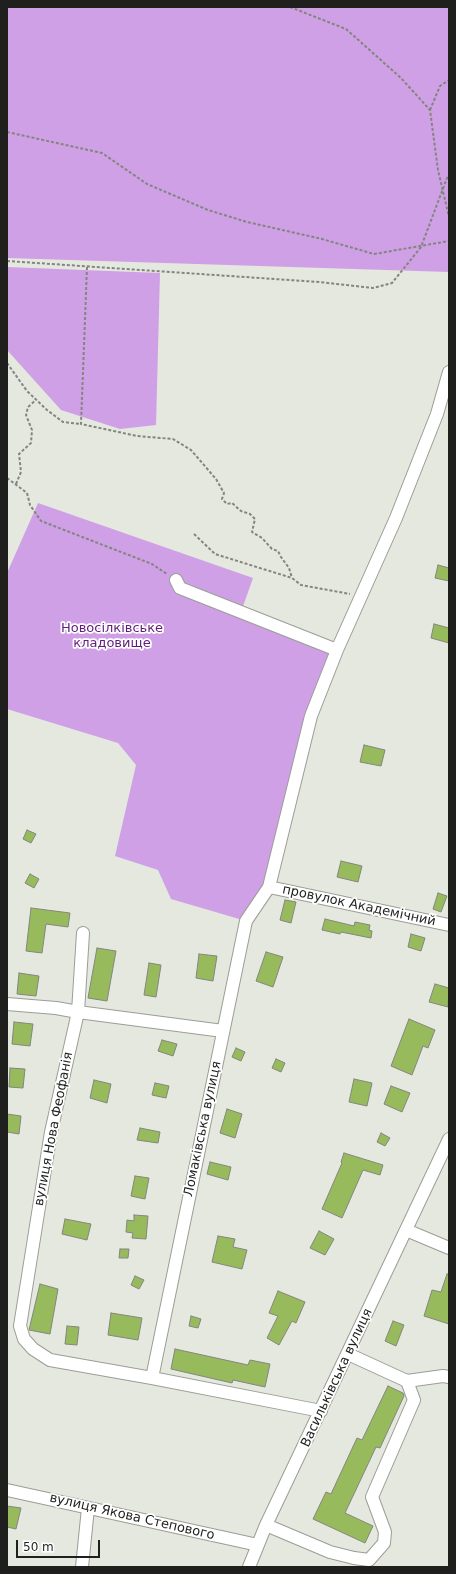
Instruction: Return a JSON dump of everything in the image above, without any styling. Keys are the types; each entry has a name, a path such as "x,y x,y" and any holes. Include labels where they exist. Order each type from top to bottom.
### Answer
{"street":[{"path":"269,887 311,716 337,650 396,518 437,414 449,372"},
{"path":"176,580 180,588 337,650"},
{"name":"провулок Академічний","path":"269,887 449,925"},
{"name":"Ломаківська вулиця","path":"152,1378 246,921 269,887"},
{"name":"вулиця Нова Феофанія","path":"83,933 78,1012 51,1132 20,1326 24,1339 34,1350 50,1360 152,1378"},
{"path":"7,1004 56,1008 223,1031"},
{"name":"Васильківська вулиця","path":"249,1567 266,1525 449,1139"},
{"path":"406,1230 449,1248"},
{"path":"348,1354 407,1381 449,1376"},
{"path":"152,1378 321,1411"},
{"path":"266,1525 330,1552 369,1560 384,1543 385,1532 372,1497 414,1400 407,1381"},
{"name":"вулиця Якова Степового","path":"7,1490 258,1545"},
{"path":"82,1567 88,1508"}],"path":[{"path":"290,7 346,30 401,78 430,110"},
{"path":"449,80 440,86 430,110 438,170 449,217"},
{"path":"7,132 102,153 147,184 208,210 246,222 322,239 374,254 449,241"},
{"path":"7,261 319,282 373,288 392,284 421,247 449,177"},
{"path":"81,424 87,267"},
{"path":"7,363 27,391 47,410 63,422 81,424 137,436 173,439 191,450 216,478 224,493 222,500 227,504 232,503 241,511 250,514 255,519 252,532 262,538 272,550 278,551 289,568 292,578"},
{"path":"16,484 21,472 19,454 31,443 32,430 26,416 28,407 36,400"},
{"path":"7,478 27,493 30,505 42,521 152,564 176,580"},
{"path":"194,534 215,554 292,578 301,585 361,596"}],"green space":[{"path":"7,7 449,7 449,272 7,258"},
{"path":"7,267 160,273 156,425 120,429 61,410 7,350"},
{"name":"Новосілківське кладовище","path":"38,503 253,578 241,612 337,650 311,717 269,887 246,921 171,899 158,870 115,856 136,765 118,743 7,709 7,573"}],"building":[{"path":"438,565 449,568 449,581 435,578"},
{"path":"434,624 449,628 449,643 431,638"},
{"path":"364,745 385,750 381,766 360,762"},
{"path":"27,830 36,834 31,843 23,839"},
{"path":"341,861 362,866 358,882 337,877"},
{"path":"30,874 39,879 34,888 25,883"},
{"path":"438,893 447,896 441,912 433,909"},
{"path":"285,900 296,902 291,923 280,920"},
{"path":"31,908 70,913 68,927 46,924 42,953 26,951"},
{"path":"325,919 354,926 355,922 370,925 369,930 372,931 371,938 322,930"},
{"path":"411,934 425,938 421,951 408,947"},
{"path":"97,948 116,951 107,1001 88,998"},
{"path":"266,952 283,957 273,987 256,981"},
{"path":"199,954 217,956 213,981 196,978"},
{"path":"149,963 161,965 156,997 144,995"},
{"path":"19,973 39,976 36,996 17,994"},
{"path":"435,984 449,988 448,1007 429,1002"},
{"path":"409,1019 435,1030 428,1048 423,1046 412,1075 391,1066"},
{"path":"14,1022 33,1024 30,1046 12,1044"},
{"path":"162,1040 177,1044 173,1056 158,1051"},
{"path":"236,1048 245,1052 241,1061 232,1057"},
{"path":"276,1059 285,1063 281,1072 272,1068"},
{"path":"10,1068 25,1069 23,1088 9,1087"},
{"path":"354,1079 372,1083 367,1106 349,1102"},
{"path":"94,1080 111,1084 107,1103 90,1098"},
{"path":"155,1083 169,1086 166,1098 152,1095"},
{"path":"391,1086 410,1093 402,1112 384,1104"},
{"path":"227,1109 242,1114 235,1138 220,1133"},
{"path":"7,1114 21,1116 19,1134 7,1132"},
{"path":"140,1128 160,1132 158,1143 137,1140"},
{"path":"381,1133 390,1138 385,1146 377,1142"},
{"path":"344,1153 383,1165 380,1175 363,1170 342,1218 322,1209 342,1163"},
{"path":"210,1162 231,1167 228,1180 207,1174"},
{"path":"135,1176 149,1178 145,1199 131,1196"},
{"path":"134,1215 148,1216 146,1239 132,1238 133,1233 126,1232 127,1220 134,1221"},
{"path":"65,1219 91,1224 87,1240 62,1234"},
{"path":"319,1231 334,1239 325,1255 310,1248"},
{"path":"218,1236 235,1239 233,1247 247,1250 242,1269 212,1262"},
{"path":"120,1249 129,1249 128,1258 119,1258"},
{"path":"447,1274 449,1274 449,1324 424,1316 432,1290 441,1292"},
{"path":"135,1276 144,1280 139,1289 131,1285"},
{"path":"40,1284 58,1289 50,1334 29,1330"},
{"path":"278,1291 305,1302 296,1323 292,1321 279,1345 267,1338 278,1316 269,1313"},
{"path":"111,1313 142,1318 138,1340 108,1335"},
{"path":"191,1316 201,1319 198,1328 189,1326"},
{"path":"393,1321 404,1325 396,1346 385,1341"},
{"path":"67,1326 79,1327 77,1345 65,1344"},
{"path":"175,1349 248,1365 250,1360 270,1364 265,1387 233,1380 232,1383 171,1369"},
{"path":"388,1386 403,1393 404,1396 380,1448 376,1447 345,1513 373,1526 365,1543 313,1519 326,1492 331,1494 357,1438 362,1440"},
{"path":"7,1506 21,1508 16,1529 7,1527"}]}
